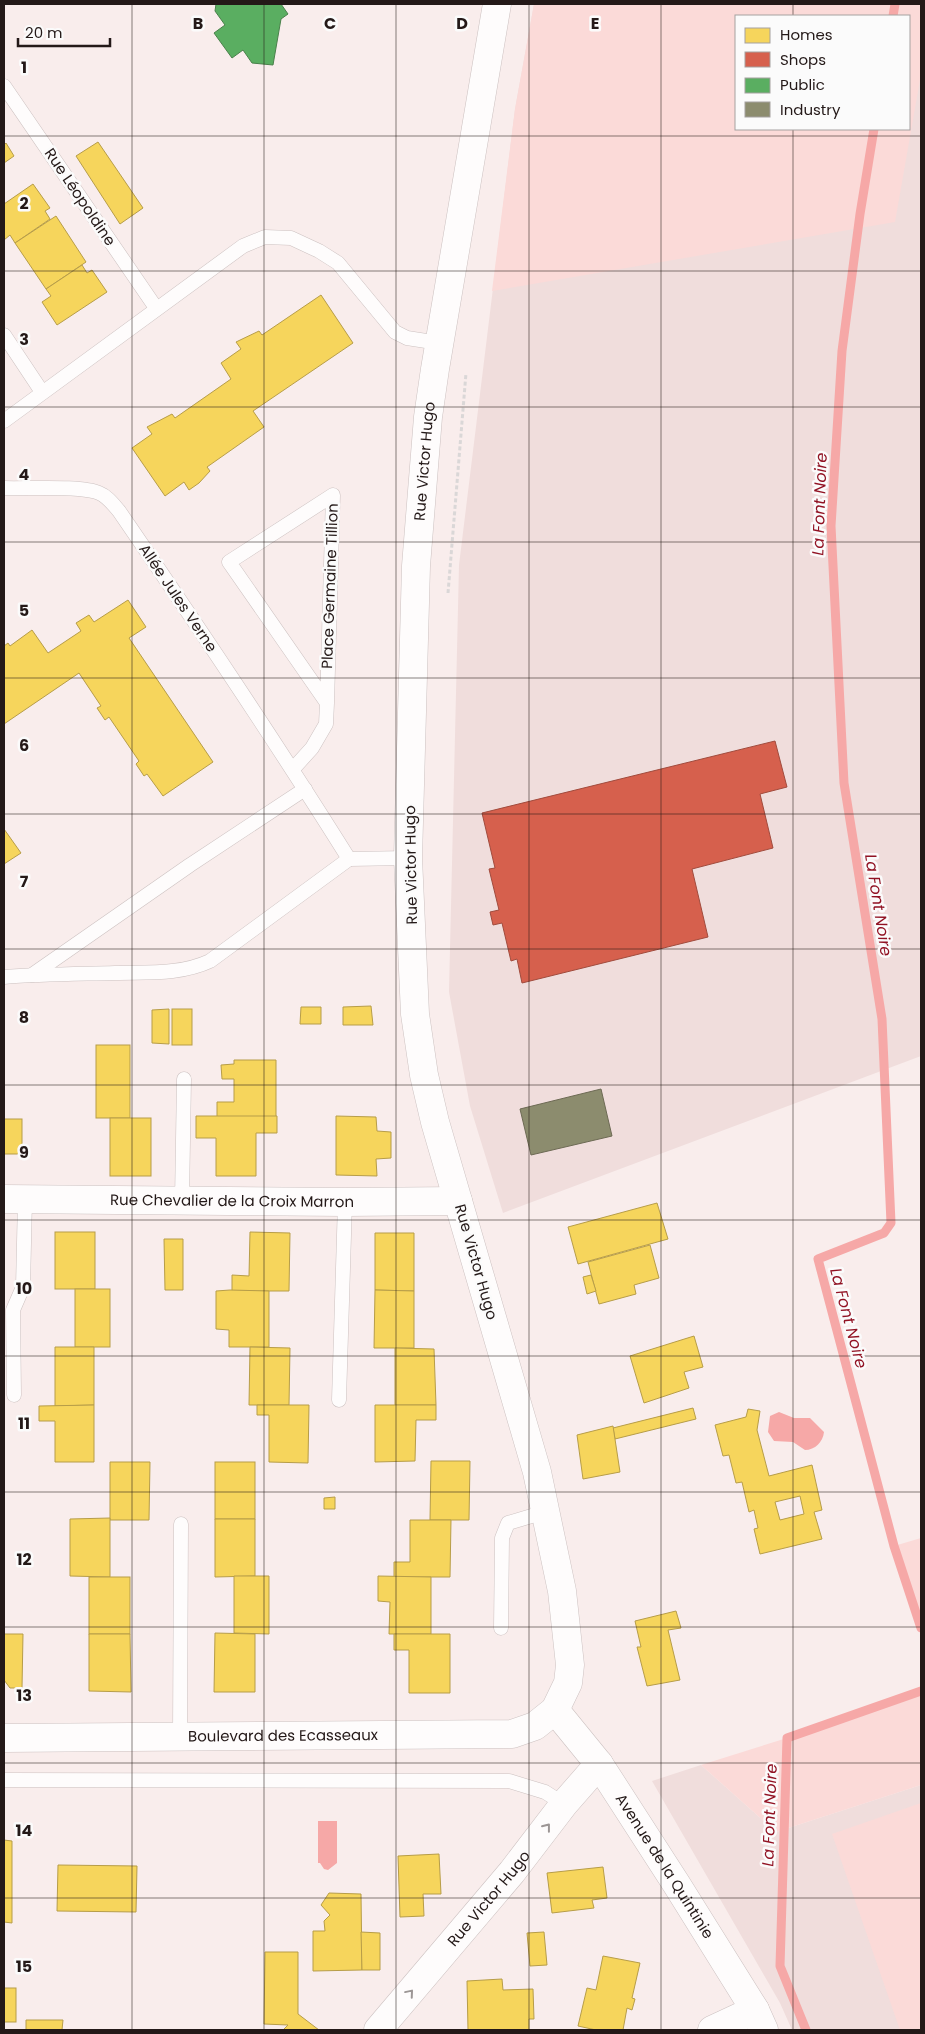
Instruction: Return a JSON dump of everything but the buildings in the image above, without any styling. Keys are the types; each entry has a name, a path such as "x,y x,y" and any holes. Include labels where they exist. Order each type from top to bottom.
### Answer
{"street":[{"name":"Rue Victor Hugo","path":"497,4 428,417 416,566 408,858 416,1022 424,1075 434,1122 537,1472 562,1591 570,1665 568,1683 555,1710"},
{"name":"Rue Chevalier de la Croix Marron","path":"14,1199 345,1202 458,1201"},
{"name":"Boulevard des Ecasseaux","path":"4,1738 512,1734 534,1726 555,1710"},
{"name":"Avenue de la Quintinie","path":"555,1710 598,1764 677,1885 759,2020"},
{"name":"Rue Victor Hugo","path":"378,2030 512,1872 564,1804 598,1764"},
{"path":"712,2030 759,2020"}],"lane":[{"name":"Rue Léopoldine","path":"4,86 156,308"},
{"path":"4,420 243,246 265,237 291,238 319,251 338,263 395,332 407,338 439,343"},
{"path":"4,335 42,392"},
{"name":"Allée Jules Verne","path":"4,488 84,489 98,492 109,499 293,769 349,859"},
{"name":"Place Germaine Tillion","path":"293,769 312,748 326,724 327,703 333,495 229,562 327,703"},
{"path":"32,975 190,865 305,789"},
{"path":"4,977 170,972 194,968 210,961 349,859 408,858"},
{"path":"182,1200 184,1078"},
{"path":"14,1199 23,1287 14,1310 14,1395"},
{"path":"339,1400 345,1202"},
{"path":"501,1628 502,1538 508,1523 545,1512"},
{"path":"180,1737 182,1524"},
{"path":"4,1780 509,1781 545,1792 564,1804"}],"shaded area":[{"path":"534,4 921,4 921,1056 503,1213 470,1106 449,992 459,565 515,109"},
{"path":"534,4 921,4 921,74 895,222 492,291 515,109"},
{"path":"779,1412 794,1418 810,1418 824,1432 820,1442 812,1449 805,1450 793,1442 774,1441 768,1432 770,1416"},
{"path":"921,1538 921,1628 894,1546"},
{"path":"921,1691 921,1785 776,1832 701,1765 787,1738"},
{"path":"701,1765 776,1832 921,1785 921,2030 792,2030 780,2003 652,1781"},
{"path":"921,1803 921,2030 900,2030 832,1834"},
{"path":"318,1821 337,1821 337,1863 328,1870 318,1863"}],"waterway":[{"name":"La Font Noire","path":"893,15 895,4"},
{"name":"La Font Noire","path":"874,130 860,214 842,351 831,526 844,783 882,1019 891,1223 884,1233 818,1259 894,1546 921,1628"},
{"name":"La Font Noire","path":"806,2030 780,1966 787,1738 921,1691"}]}
